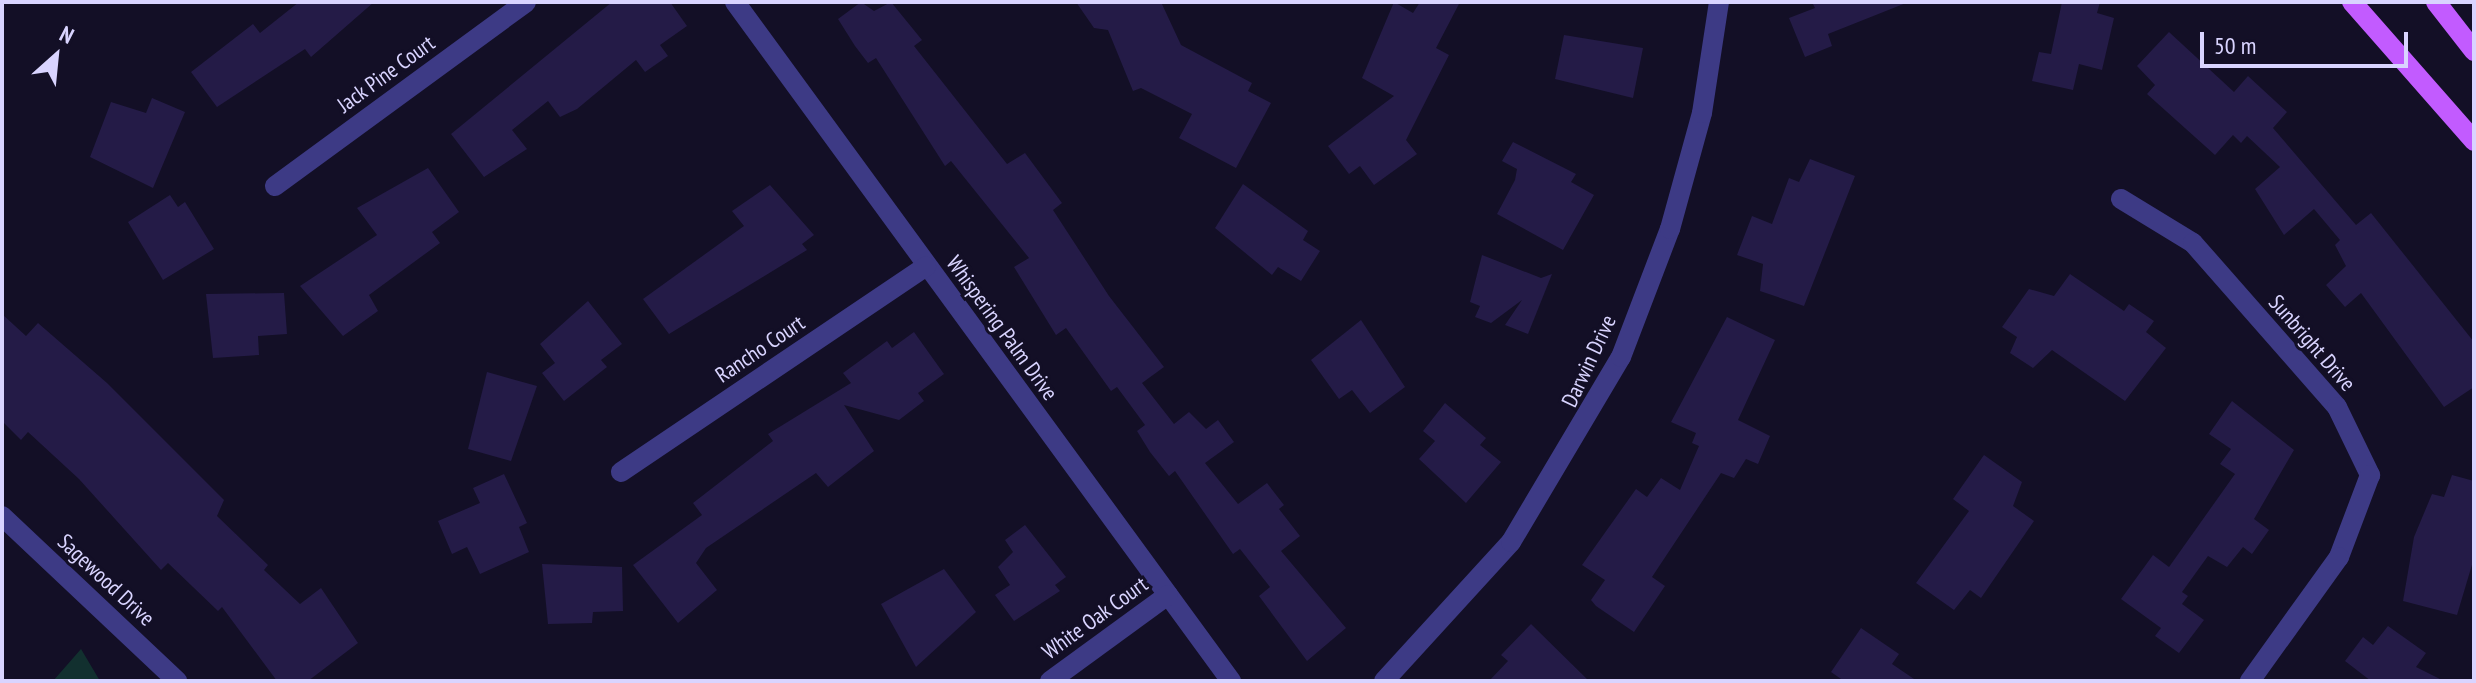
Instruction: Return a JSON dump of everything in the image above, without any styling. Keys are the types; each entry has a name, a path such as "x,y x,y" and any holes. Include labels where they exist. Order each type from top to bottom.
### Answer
{"main road":[{"path":"2352,2 2474,141"},
{"path":"2436,2 2474,51"}],"street":[{"name":"Jack Pine Court","path":"275,186 526,2"},
{"name":"Whispering Palm Drive","path":"735,2 1231,681"},
{"name":"Darwin Drive","path":"1384,681 1511,542 1621,357 1670,229 1702,113 1719,2"},
{"name":"Sunbright Drive","path":"2121,199 2193,243 2337,407 2370,475 2339,557 2250,681"},
{"name":"Rancho Court","path":"621,472 926,266"},
{"name":"Sagewood Drive","path":"2,516 177,681"},
{"name":"White Oak Court","path":"1050,681 1168,595"}],"green space":[{"path":"81,649 100,681 53,681"}],"building":[{"path":"299,2 374,2 311,57 305,49 217,107 191,72 253,24 260,33"},
{"path":"612,2 670,2 687,26 660,45 668,56 645,72 636,60 577,109 560,117 548,101 512,130 527,149 484,177 451,134"},
{"path":"861,2 874,11 891,2 922,40 914,46 1007,164 1025,153 1062,203 1053,210 1109,296 1164,367 1142,383 1174,424 1189,412 1206,429 1218,420 1234,442 1205,463 1238,504 1267,483 1284,505 1279,509 1300,536 1281,551 1346,628 1307,661 1259,596 1270,587 1240,549 1233,554 1175,471 1169,476 1150,452 1137,431 1145,425 1117,387 1111,391 1066,328 1056,335 1014,267 1029,258 951,161 945,166 876,58 868,63 855,46 838,19"},
{"path":"1076,2 1161,2 1181,45 1252,83 1248,91 1271,103 1236,168 1179,138 1192,114 1141,88 1133,91 1108,30 1094,28"},
{"path":"1394,2 1413,13 1420,2 1460,2 1436,48 1449,55 1406,140 1417,154 1374,185 1360,166 1349,174 1328,146 1394,96 1362,78"},
{"path":"1812,2 1906,3 1828,34 1832,46 1805,57 1789,18 1815,8"},
{"path":"2062,2 2100,2 2097,13 2114,18 2102,70 2079,64 2073,90 2032,81 2039,52 2051,54"},
{"path":"2169,32 2234,92 2248,76 2287,112 2273,128 2356,225 2371,213 2474,342 2474,387 2444,407 2361,293 2345,307 2326,285 2346,266 2335,245 2340,240 2314,209 2284,235 2255,189 2280,167 2247,136 2241,143 2233,135 2215,155 2147,94 2155,85 2137,66"},
{"path":"1564,35 1643,48 1633,98 1555,79"},
{"path":"152,98 185,112 153,188 90,157 111,102 146,113"},
{"path":"1513,142 1576,174 1571,182 1594,195 1563,250 1497,214 1515,180 1517,169 1502,161"},
{"path":"1810,159 1855,176 1804,306 1760,291 1763,264 1737,255 1752,216 1772,224 1789,178 1799,182"},
{"path":"428,168 459,212 432,232 440,243 369,295 378,311 343,336 300,286 377,235 357,208"},
{"path":"1243,184 1308,231 1303,240 1320,251 1301,281 1278,267 1272,275 1215,228"},
{"path":"770,185 814,235 802,244 807,250 669,334 643,299 744,226 732,211"},
{"path":"170,195 178,207 185,202 214,249 163,280 128,222"},
{"path":"1482,255 1541,278 1552,274 1528,334 1505,325 1522,300 1491,323 1475,317 1480,306 1470,302"},
{"path":"2070,274 2124,311 2129,304 2154,321 2146,332 2166,348 2125,401 2052,350 2033,368 2010,353 2017,337 2002,327 2029,289 2054,296"},
{"path":"284,293 287,334 258,336 259,355 213,358 206,294"},
{"path":"588,301 622,344 601,360 607,367 564,401 542,373 555,363 540,344"},
{"path":"2,314 26,336 38,323 107,383 224,500 217,516 268,565 264,570 300,604 321,588 358,643 308,681 277,681 222,607 218,611 168,563 161,570 79,479 28,432 21,440 2,421"},
{"path":"1727,317 1775,340 1738,420 1770,436 1758,464 1746,459 1734,478 1721,473 1652,577 1665,586 1634,632 1591,600 1605,580 1582,565 1636,489 1647,497 1661,478 1680,490 1699,446 1692,443 1696,433 1671,422"},
{"path":"1361,320 1405,387 1370,413 1352,390 1339,399 1311,360"},
{"path":"914,332 944,374 918,393 924,401 899,420 844,405 874,451 828,487 816,473 706,548 696,563 717,590 678,623 633,565 702,515 693,503 773,441 768,434 851,383 843,373 887,341 892,348"},
{"path":"487,372 537,386 511,461 468,449"},
{"path":"2232,401 2294,450 2254,519 2269,530 2252,554 2243,547 2227,567 2208,556 2182,592 2188,596 2182,604 2204,620 2179,653 2155,636 2161,628 2121,599 2153,555 2169,567 2235,474 2220,464 2231,449 2209,434"},
{"path":"1445,403 1486,438 1480,445 1501,462 1466,503 1419,459 1435,441 1423,431"},
{"path":"1984,455 2022,482 2013,506 2034,521 1981,598 1970,590 1954,610 1916,583 1969,511 1953,499"},
{"path":"504,474 527,523 519,527 529,552 480,574 467,547 452,554 438,521 480,503 473,488"},
{"path":"2452,475 2474,481 2474,558 2457,615 2403,601 2414,537 2432,494 2444,497"},
{"path":"1025,525 1066,577 1055,585 1060,591 1014,621 995,595 1010,585 998,567 1013,552 1005,540"},
{"path":"542,564 622,567 623,611 593,612 592,623 548,624"},
{"path":"944,569 976,612 916,667 881,604"},
{"path":"1531,624 1589,681 1489,681 1508,661 1501,655"},
{"path":"2388,626 2426,653 2416,667 2444,681 2371,681 2345,661 2363,637 2373,645"},
{"path":"1861,628 1899,654 1892,664 1917,681 1844,681 1831,672"}]}
